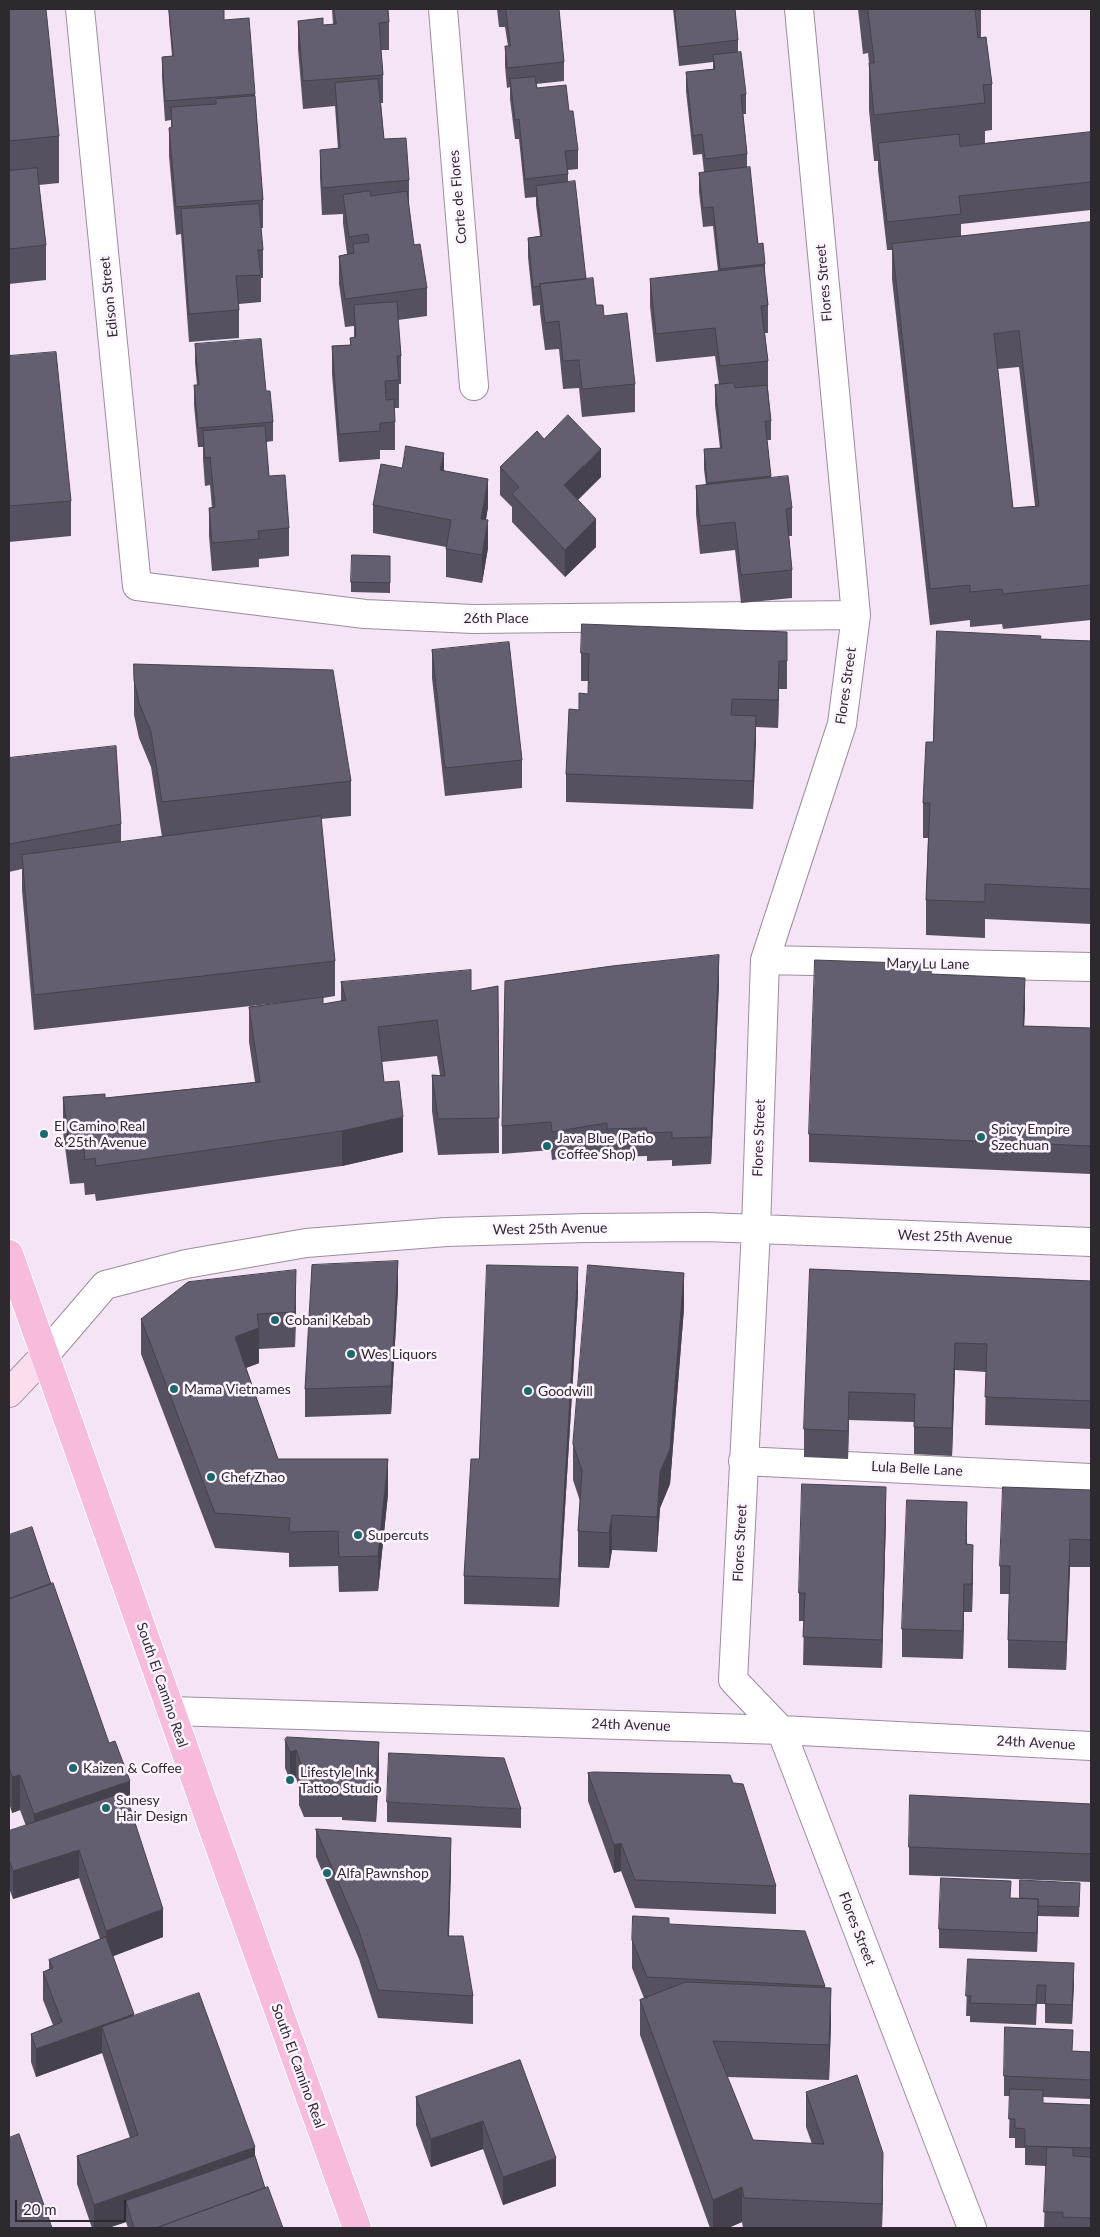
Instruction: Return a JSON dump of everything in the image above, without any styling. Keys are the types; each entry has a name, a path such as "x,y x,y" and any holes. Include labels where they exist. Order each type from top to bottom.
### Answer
{"main road":[{"name":"South El Camino Real","path":"9,1254 357,2228"},
{"path":"9,1393 45,1355"}],"street":[{"name":"Edison Street","path":"80,9 137,586"},
{"name":"Corte de Flores","path":"443,9 474,386"},
{"name":"Flores Street","path":"799,9 856,616 842,724 765,960 756,1229 733,1680 781,1730 972,2228"},
{"name":"26th Place","path":"137,586 385,615 473,618 856,616"},
{"name":"Mary Lu Lane","path":"765,960 1091,967"},
{"name":"West 25th Avenue","path":"45,1355 105,1285 186,1264 306,1244 446,1232 586,1228 756,1229 1091,1242"},
{"name":"Lula Belle Lane","path":"743,1460 1091,1478"},
{"name":"24th Avenue","path":"171,1711 781,1730 1091,1746"}],"building":[{"path":"9,9 46,9 59,136 9,141"},
{"path":"169,9 224,9 224,20 249,18 255,94 165,101 162,57 173,56"},
{"path":"334,9 388,9 389,22 379,23 383,75 303,81 298,21 323,18 323,25 336,24"},
{"path":"506,9 559,9 564,62 507,68 505,46 510,46"},
{"path":"675,9 735,9 738,40 679,47"},
{"path":"868,9 975,9 978,38 986,37 992,84 983,85 985,103 874,115 869,63 874,63"},
{"path":"741,52 746,94 741,95 747,154 705,159 702,134 693,136 686,72 715,69 713,55"},
{"path":"535,77 537,88 566,85 569,111 573,111 578,150 565,151 568,174 525,179 519,119 515,120 510,79"},
{"path":"378,79 384,139 406,138 409,180 322,188 320,150 340,148 335,83"},
{"path":"255,96 263,200 176,207 169,128 172,127 171,107 216,104 216,99"},
{"path":"1091,132 1091,182 959,196 961,214 887,222 878,143 959,134 960,146"},
{"path":"750,167 758,244 763,243 765,264 720,269 713,207 703,208 699,173"},
{"path":"37,168 46,245 9,249 9,171"},
{"path":"575,181 586,279 540,284 540,286 533,287 528,238 542,236 536,186"},
{"path":"370,191 371,196 407,191 414,245 420,244 427,288 345,299 339,256 354,253 353,244 369,242 368,234 349,237 343,195"},
{"path":"259,204 263,250 258,250 261,275 236,276 239,310 189,314 181,209"},
{"path":"1091,222 1091,585 1003,594 1002,589 970,592 970,585 930,589 892,244","holes":["1019,331 1039,506 1013,508 994,334"]},
{"path":"764,266 768,305 761,306 768,361 720,366 715,328 656,334 650,279"},
{"path":"593,278 596,305 603,305 604,316 627,313 635,384 582,389 579,360 563,361 559,321 545,323 540,284"},
{"path":"397,302 401,356 397,356 399,380 385,381 386,400 394,399 395,422 380,423 380,431 339,434 332,346 351,345 350,338 356,337 354,305"},
{"path":"261,339 266,391 270,391 273,422 198,428 194,385 199,385 195,344"},
{"path":"56,352 71,501 9,506 9,356"},
{"path":"734,383 735,388 767,385 771,421 765,421 771,476 707,483 704,449 722,448 715,385"},
{"path":"568,415 601,449 564,485 596,519 565,550 512,494 519,487 500,467 537,431 544,439"},
{"path":"265,426 269,476 285,475 289,528 258,531 259,539 212,543 209,508 215,507 210,457 205,458 203,431"},
{"path":"406,446 444,453 440,470 488,479 481,519 488,520 482,555 446,549 451,520 373,505 381,464 402,468"},
{"path":"788,476 792,508 786,509 792,570 741,575 735,522 700,526 696,486"},
{"path":"352,555 390,556 390,583 351,582"},
{"path":"582,624 787,632 787,661 779,661 778,700 732,699 731,715 756,716 753,781 566,774 569,709 579,710 579,693 588,694 589,654 581,653"},
{"path":"937,631 1041,636 1040,639 1091,641 1091,889 985,884 985,902 926,900 930,803 923,803 926,742 933,742"},
{"path":"509,642 522,760 445,768 432,650"},
{"path":"134,664 333,670 351,781 162,802 151,732 139,703 134,680"},
{"path":"116,746 121,824 9,844 9,758"},
{"path":"321,816 335,961 34,995 22,855"},
{"path":"719,955 711,1137 672,1138 672,1132 647,1133 647,1128 607,1129 607,1123 552,1132 551,1122 502,1126 505,981 612,966"},
{"path":"815,960 932,964 931,974 1025,978 1023,1026 1091,1028 1091,1146 809,1134"},
{"path":"471,970 471,991 498,986 499,1118 438,1119 432,1075 445,1076 437,1020 378,1027 384,1082 399,1081 403,1117 342,1131 96,1166 95,1158 85,1160 84,1148 70,1149 63,1097 105,1094 105,1098 260,1082 249,1007 323,997 323,1004 346,1000 341,982"},
{"name":"Wes Liquors","path":"398,1261 391,1386 305,1389 312,1265"},
{"name":"Goodwill","path":"487,1265 578,1267 559,1579 464,1576 471,1459 479,1459"},
{"path":"588,1265 684,1273 670,1449 660,1472 657,1517 612,1515 609,1533 578,1531 582,1471 573,1444"},
{"path":"810,1269 1091,1281 1091,1401 985,1397 987,1344 955,1343 952,1428 914,1427 915,1394 849,1392 848,1431 804,1429"},
{"path":"296,1270 295,1312 257,1314 259,1328 235,1337 278,1459 388,1459 378,1556 339,1557 338,1531 289,1532 290,1518 215,1513 141,1319 188,1282"},
{"path":"802,1484 886,1487 882,1640 803,1637 805,1593 799,1593"},
{"path":"1003,1487 1091,1490 1091,1540 1070,1539 1066,1642 1008,1640 1010,1566 1000,1566"},
{"path":"907,1500 967,1502 966,1544 973,1545 972,1584 964,1584 963,1631 902,1629"},
{"path":"32,1527 51,1584 9,1599 9,1535"},
{"path":"53,1583 109,1743 115,1741 130,1781 34,1814 20,1775 12,1777 9,1767 9,1599"},
{"path":"287,1737 379,1742 376,1794 342,1792 342,1789 304,1789 299,1777 305,1775 296,1750 290,1752 285,1740"},
{"path":"389,1753 504,1758 521,1809 387,1802"},
{"path":"588,1773 730,1775 733,1783 743,1784 776,1886 635,1880 621,1843 614,1845"},
{"path":"125,1792 163,1909 106,1931 79,1850 13,1871 9,1860 9,1831"},
{"path":"910,1795 1091,1804 1091,1854 909,1847"},
{"path":"316,1829 451,1838 448,1936 463,1936 473,1996 378,1990 359,1931"},
{"path":"941,1878 1011,1881 1010,1898 1038,1899 1037,1933 939,1929"},
{"path":"1020,1880 1080,1883 1079,1907 1038,1906 1038,1899 1020,1898"},
{"path":"633,1916 669,1918 669,1924 805,1931 825,1986 647,1977 632,1940"},
{"path":"106,1937 134,2014 36,2049 31,2034 62,2022 43,1972 53,1968 49,1960"},
{"path":"968,1959 1074,1963 1072,2005 1045,2004 1046,1985 1037,1985 1036,2005 970,2003 971,1996 966,1996"},
{"path":"686,1982 831,1988 829,2045 713,2041 753,2140 824,2144 806,2092 857,2075 883,2153 882,2204 744,2198 742,2187 713,2200 640,2000"},
{"path":"199,1993 255,2147 94,2205 77,2156 138,2135 102,2027"},
{"path":"1005,2027 1073,2030 1072,2051 1091,2052 1091,2080 1004,2076"},
{"path":"520,2060 556,2158 503,2177 483,2121 431,2139 416,2097"},
{"path":"1010,2089 1043,2090 1043,2103 1091,2105 1091,2148 1025,2146 1025,2129 1015,2128 1015,2119 1009,2119"},
{"path":"19,2134 52,2228 9,2228 9,2138"},
{"path":"1047,2147 1073,2148 1073,2156 1091,2157 1091,2218 1063,2217 1063,2212 1044,2212"},
{"path":"255,2156 265,2188 156,2228 134,2228 126,2201"},
{"path":"268,2187 283,2228 156,2228"}],"place":[{"name":"El Camino Real & 25th Avenue","path":"44,1134"},
{"name":"Spicy Empire Szechuan","path":"981,1137"},
{"name":"Java Blue (Patio Coffee Shop)","path":"547,1146"},
{"name":"Cobani Kebab","path":"275,1320"},
{"name":"Wes Liquors","path":"351,1354"},
{"name":"Mama Vietnames","path":"174,1389"},
{"name":"Goodwill","path":"528,1391"},
{"name":"Chef Zhao","path":"211,1477"},
{"name":"Supercuts","path":"358,1535"},
{"name":"Kaizen & Coffee","path":"73,1768"},
{"name":"Lifestyle Ink Tattoo Studio","path":"290,1780"},
{"name":"Sunesy Hair Design","path":"106,1808"},
{"name":"Alfa Pawnshop","path":"327,1873"}]}
